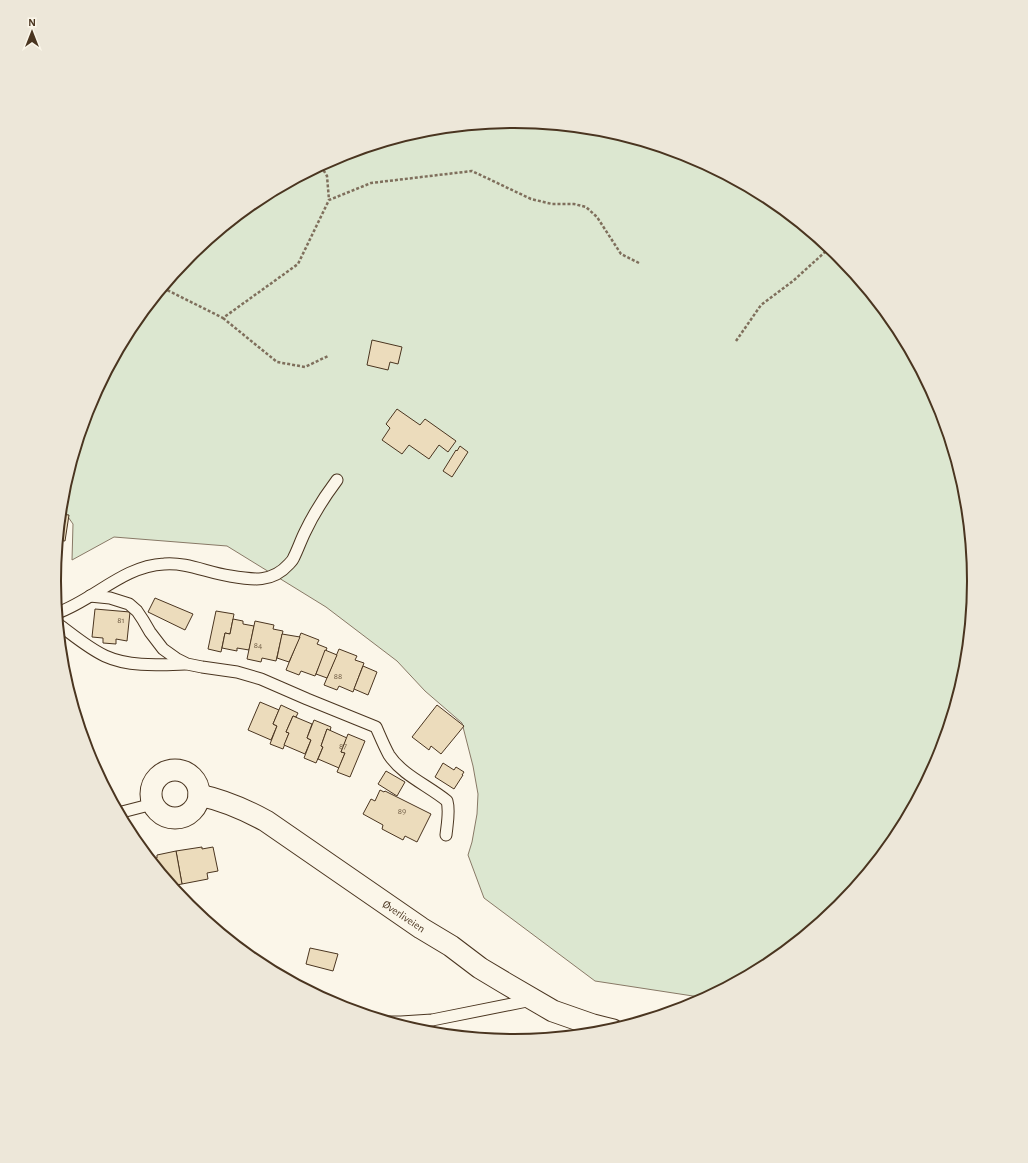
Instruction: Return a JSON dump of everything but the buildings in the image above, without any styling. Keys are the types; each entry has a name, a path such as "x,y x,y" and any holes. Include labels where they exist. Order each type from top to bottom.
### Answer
{"street":[{"path":"170,770 183,771 193,777 196,782 199,795 196,806 188,814 176,818 165,816 156,809 153,804 151,792 155,780 164,772 170,770"},
{"name":"Øverliveien","path":"199,795 222,800 266,821 480,968 553,1011 597,1027"}],"lane":[{"path":"62,610 140,568 164,564 188,566 220,575 246,579 267,578 282,572 294,558 302,537 314,514 337,480"},
{"path":"90,596 110,598 129,604 137,611 153,637 163,649 175,659 187,664"},
{"path":"64,628 103,655 125,663 187,664 237,672 261,679 376,727 389,756 396,764 408,775 436,792 447,801 448,812 446,835"},
{"path":"124,811 153,804"},
{"path":"408,1022 432,1020 533,1000"}],"path":[{"path":"223,318 298,264 329,200 327,176 324,171"},
{"path":"329,200 371,183 472,171 531,199 552,204 574,204 586,207 597,217 621,254 639,263"},
{"path":"736,342 761,305 793,281 825,252"},
{"path":"167,290 223,318 277,362 304,367 328,356"}],"green space":[{"path":"484,129 544,129 573,132 631,144 660,153 714,175 740,189 790,222 813,241 855,283 873,306 891,330 920,381 933,408 952,464 963,522 966,552 967,582 963,641 952,699 933,755 906,808 891,833 873,857 855,880 834,902 790,941 740,974 695,996 595,981 484,898 468,855 477,814 478,794 473,766 462,723 425,691 397,661 326,607 227,546 114,537 72,560 73,524 66,514 76,464 95,408 122,355 137,330 173,283 215,241 238,222 262,205 314,175 341,163 397,144 455,132"}]}
